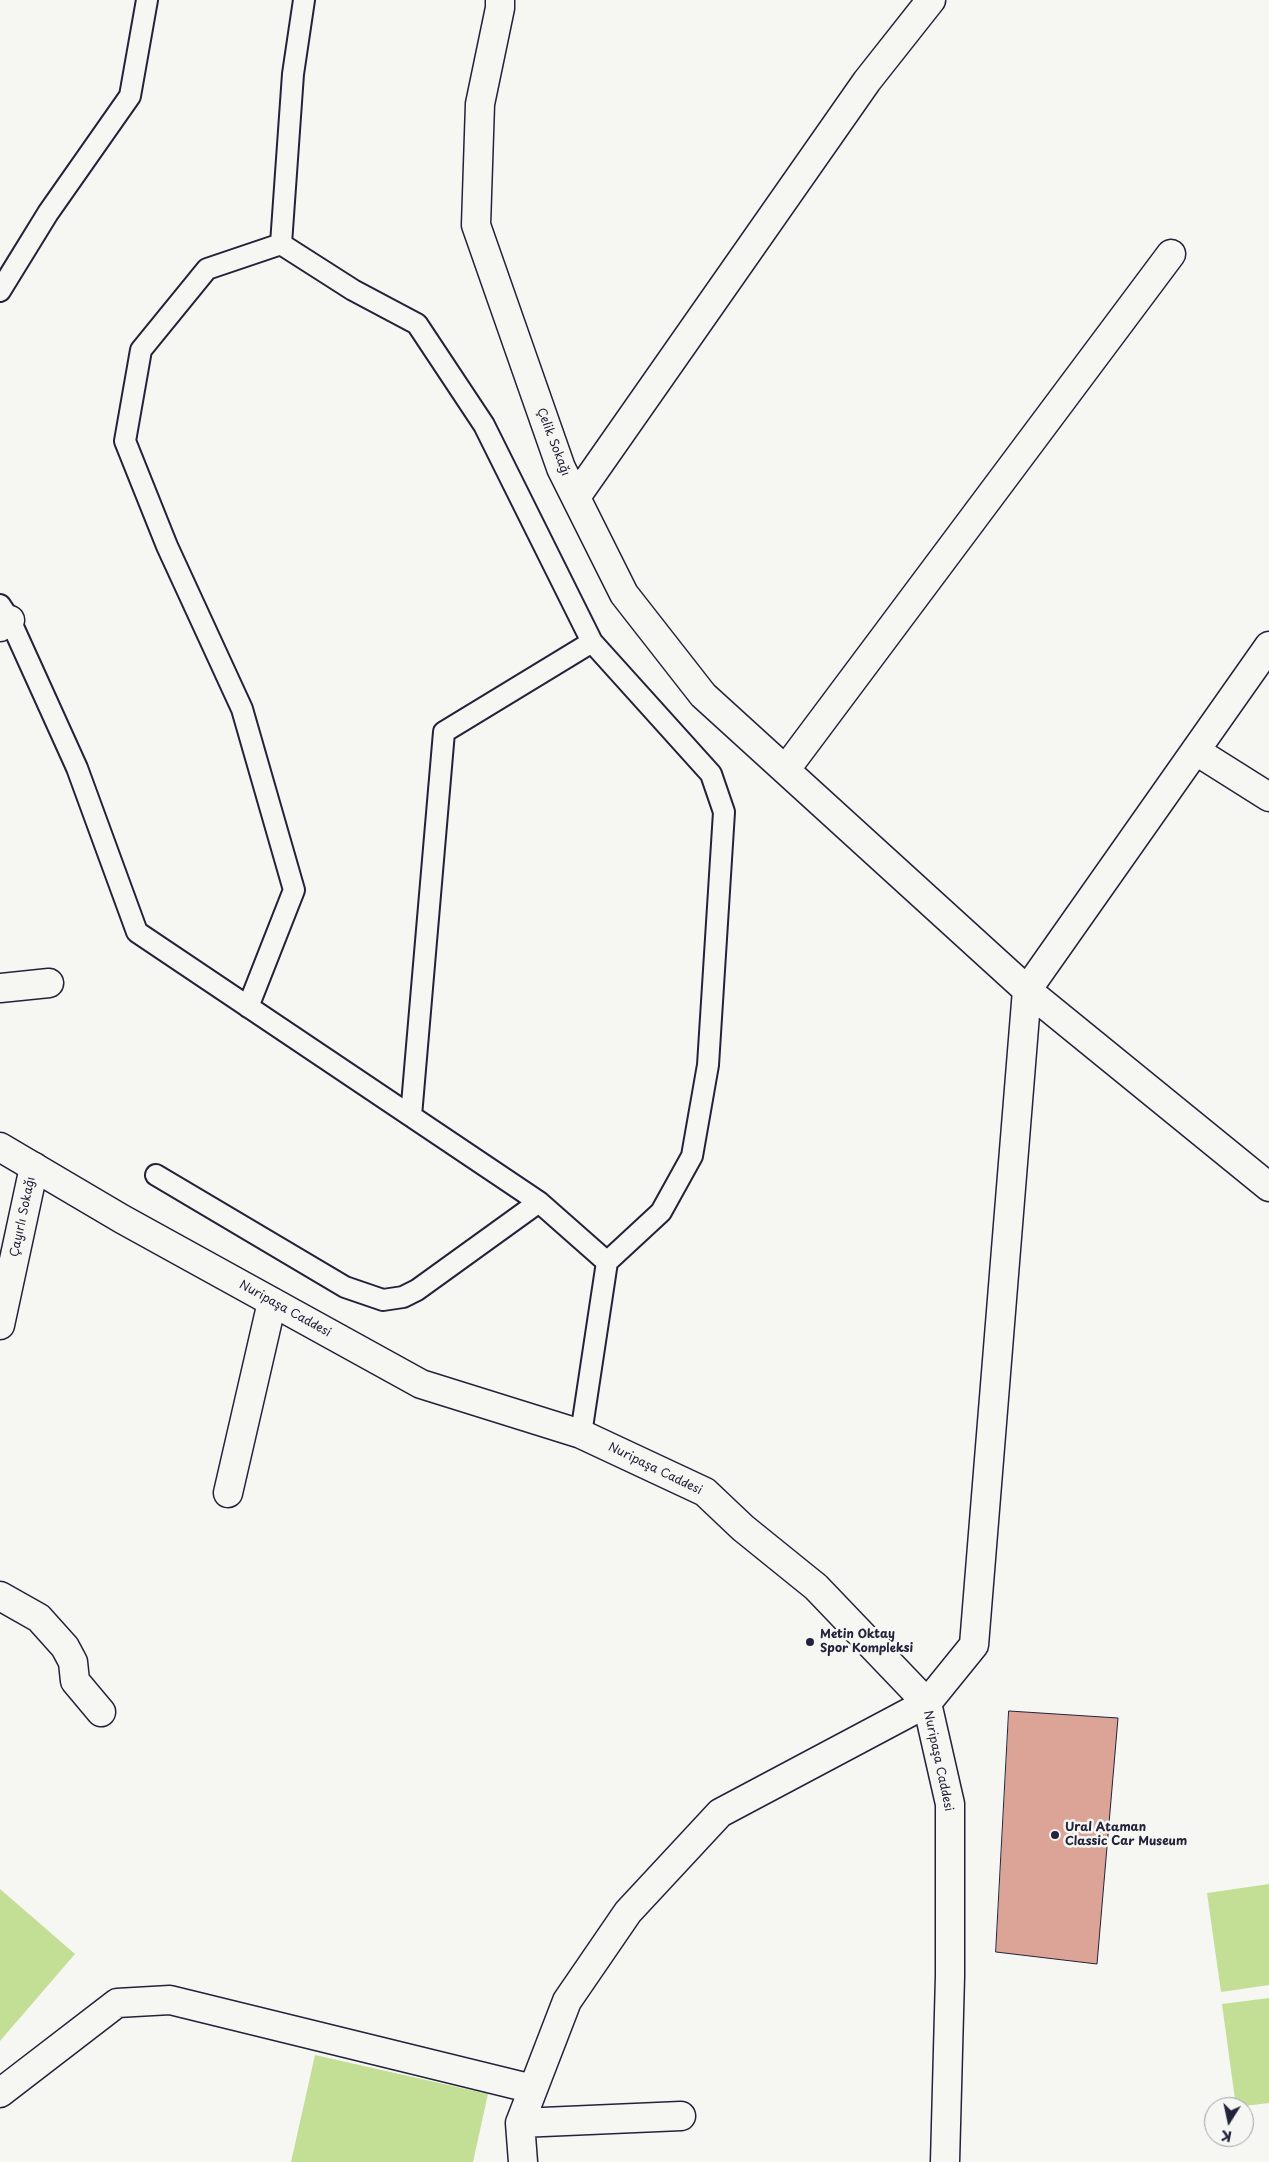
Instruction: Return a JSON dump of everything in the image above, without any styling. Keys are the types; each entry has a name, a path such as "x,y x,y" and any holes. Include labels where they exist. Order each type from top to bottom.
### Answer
{"street":[{"path":"576,497 867,82 931,0"},
{"name":"Çelik Sokağı","path":"502,3 480,104 476,226 562,468 624,594 704,695 1028,990 1269,1187"},
{"path":"786,769 1171,254"},
{"path":"523,2162 520,2123 567,2001 628,1912 720,1813 926,1704 974,1645 1028,990 1269,646"},
{"path":"1196,750 1269,798"},
{"path":"0,988 49,983"},
{"name":"Nuripaşa Caddesi","path":"0,1147 122,1219 420,1384 581,1434 705,1492 743,1528 816,1587 926,1704 950,1804 950,1976 945,2162"},
{"name":"Çayırlı Sokağı","path":"0,1325 34,1167"},
{"path":"228,1493 272,1302"},
{"path":"0,1596 39,1618 65,1647 73,1662 75,1681 101,1712"},
{"path":"0,2093 117,2003 170,2000 533,2089"},
{"path":"520,2123 680,2116"}],"lane":[{"path":"0,290 48,213 130,96 147,0"},
{"path":"281,244 293,74 304,0"},
{"path":"281,244 353,290 417,324 484,425 592,642 711,774 724,812 708,1065 692,1156 661,1212 608,1262 581,1434"},
{"path":"248,1007 294,890 242,709 167,546 125,440 141,350 207,269 281,244"},
{"path":"3,617 77,768 137,932 540,1202 608,1262"},
{"path":"411,1116 444,732 592,642"},
{"path":"156,1175 345,1286 383,1300 403,1297 418,1290 540,1202"}],"green space":[{"path":"1269,1884 1269,1985 1221,1992 1207,1893"},
{"path":"0,1889 75,1954 0,2041"},
{"path":"1269,1998 1269,2103 1254,2105 1254,2097 1235,2097 1222,2004"},
{"path":"315,2055 488,2094 473,2162 291,2162"}],"building":[{"name":"Ural Ataman Classic Car Museum","path":"1009,1711 1118,1718 1097,1964 996,1952"}],"place":[{"name":"Metin Oktay Spor Kompleksi","path":"810,1642"},
{"name":"Ural Ataman Classic Car Museum","path":"1055,1835"}]}
